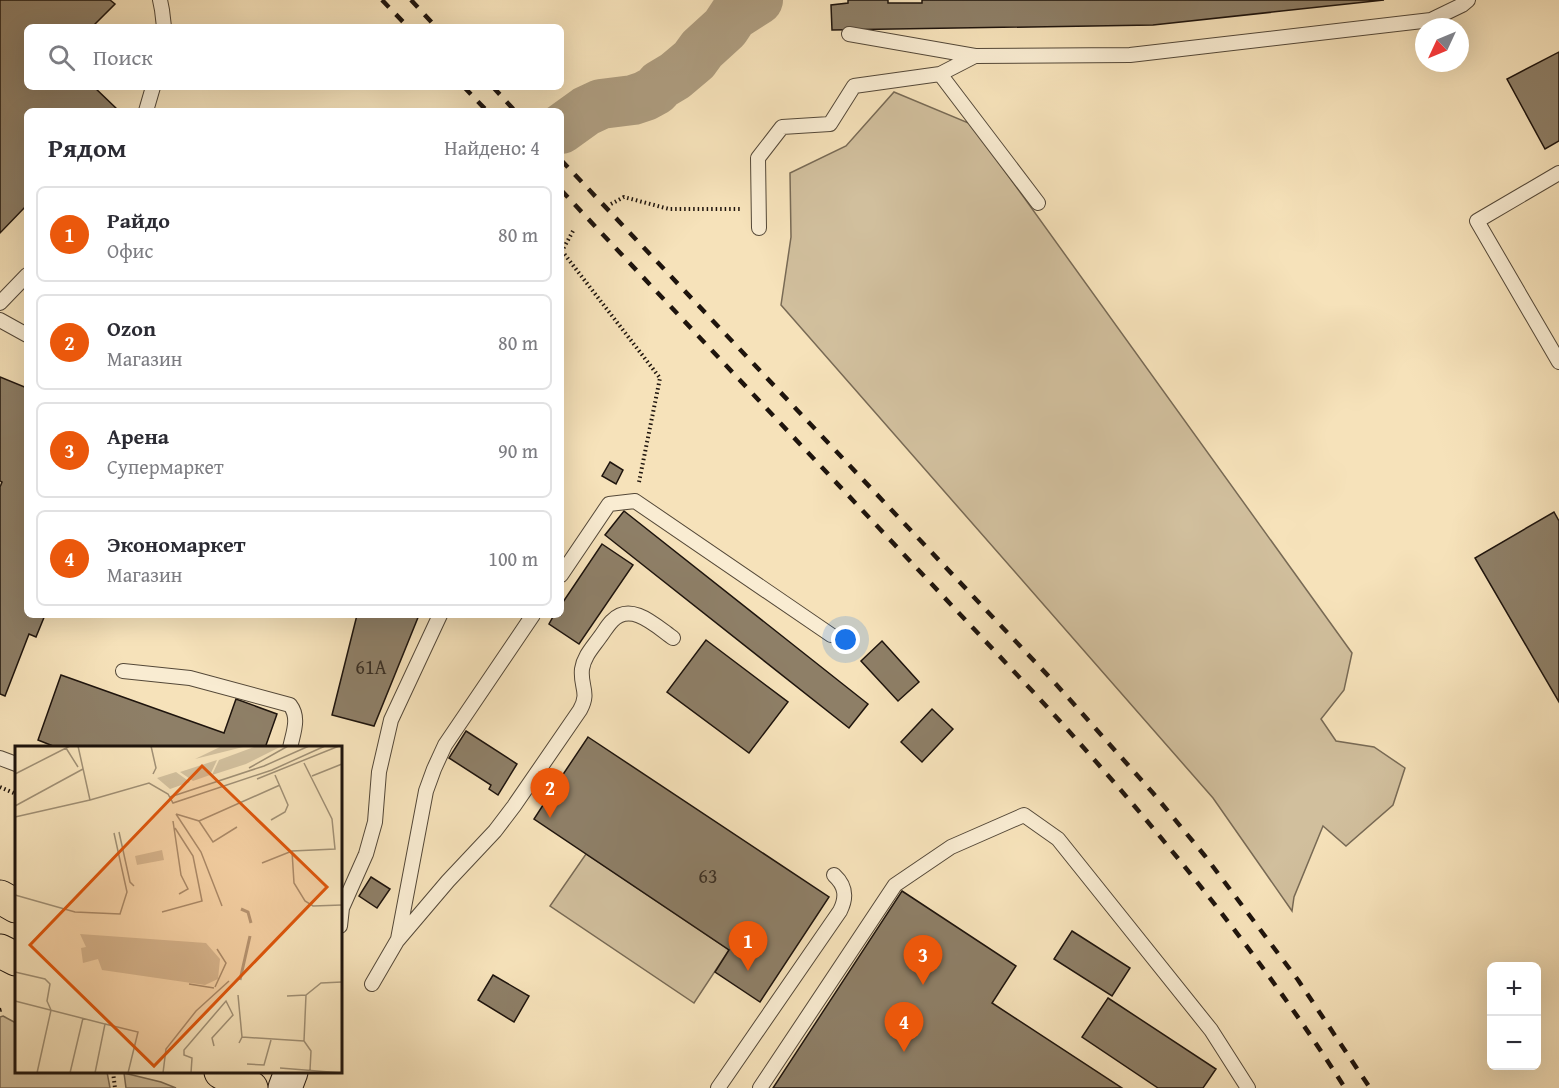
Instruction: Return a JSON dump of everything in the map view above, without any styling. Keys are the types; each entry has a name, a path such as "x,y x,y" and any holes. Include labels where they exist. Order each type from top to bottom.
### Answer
{"main road":[{"path":"0,897 15,905"},
{"path":"0,951 15,958"},
{"path":"225,1073 251,1088"},
{"path":"285,1088 290,1073"}],"lane":[{"path":"160,0 164,24"},
{"path":"849,34 975,56 1130,56 1431,20 1468,0"},
{"path":"759,228 758,158 782,127 830,124 854,86 940,74 975,56"},
{"path":"940,74 1038,203"},
{"path":"148,108 152,90"},
{"path":"1559,173 1477,221 1559,362"},
{"path":"0,303 24,277"},
{"path":"0,320 24,333"},
{"path":"564,571 609,504 635,501 831,635"},
{"path":"372,984 397,941 448,881 495,831 580,710 585,696 582,675 584,659 612,620 628,613 636,614 673,638"},
{"path":"342,908 366,854 373,830 379,772 391,720 439,618"},
{"path":"397,941 426,791 434,769 445,745 532,618"},
{"path":"123,670 190,678 290,705 295,717 290,746"},
{"path":"0,758 15,764"},
{"path":"760,1088 895,885 951,847 1024,815 1058,839 1211,1030 1248,1088"},
{"path":"718,1088 840,911 845,896 840,880 834,875"}],"path":[{"path":"611,204 624,197 669,209 759,208"},
{"path":"564,247 573,231"},
{"path":"564,254 660,378 635,501"},
{"path":"0,788 15,794"},
{"path":"113,1073 115,1088"}],"shaded area":[{"path":"894,92 971,124 1352,653 1344,690 1321,719 1336,741 1374,747 1405,768 1393,805 1346,846 1323,826 1294,897 1292,911 1213,798 781,305 791,237 790,173 846,146"},
{"path":"586,854 729,950 694,1003 550,906"},
{"path":"3,1016 15,1022 15,1073 107,1073 110,1088 0,1088 0,1017"},
{"path":"124,1073 161,1082 176,1088 126,1088"}],"building":[{"path":"0,0 110,0 115,4 95,24 24,24 24,90 97,90 116,108 24,108 24,208 0,233"},
{"path":"848,0 922,3 922,0 1384,0 1153,25 832,30 831,5 848,3"},
{"path":"1559,52 1559,141 1545,149 1507,79"},
{"path":"0,377 24,387 24,618 44,618 36,637 29,634 5,696 0,694 0,487 2,482 0,481"},
{"path":"610,462 623,470 616,484 602,476"},
{"path":"624,511 868,704 849,728 605,535"},
{"path":"1554,512 1559,521 1559,702 1475,558"},
{"path":"602,544 633,565 579,644 549,624 552,618 564,618 564,601"},
{"path":"356,618 418,618 374,726 332,715"},
{"path":"706,640 788,702 749,753 667,692"},
{"path":"882,641 919,682 898,701 861,661"},
{"path":"61,675 224,733 236,699 277,714 266,746 53,746 38,740"},
{"path":"932,709 953,729 922,762 901,742"},
{"path":"466,731 517,764 498,795 489,789 491,785 449,758"},
{"path":"588,737 829,897 760,1002 715,972 729,950 534,819 547,799 535,791 550,769 562,776"},
{"path":"371,877 390,889 377,908 359,896"},
{"path":"902,891 1016,966 992,1003 1122,1088 773,1088"},
{"path":"1072,931 1130,968 1112,996 1054,959"},
{"path":"493,975 529,996 514,1022 478,1000"},
{"path":"1108,998 1216,1069 1203,1088 1158,1088 1082,1037"}],"waterway":[{"path":"564,127 586,111 601,104 633,100 656,90 694,60 702,49 725,28 733,16 758,0"}],"railway":[{"path":"382,0 405,24"},
{"path":"411,0 433,24"},
{"path":"467,90 484,108"},
{"path":"496,90 512,108"},
{"path":"564,163 1055,683 1153,793 1205,856 1298,980 1370,1088"},
{"path":"564,193 1079,742 1200,885 1275,985 1345,1088"}],"place":[{"name":"Ozon","path":"550,818"},
{"name":"Райдо","path":"748,971"},
{"name":"Арена","path":"923,985"},
{"name":"Экономаркет","path":"904,1052"}]}
